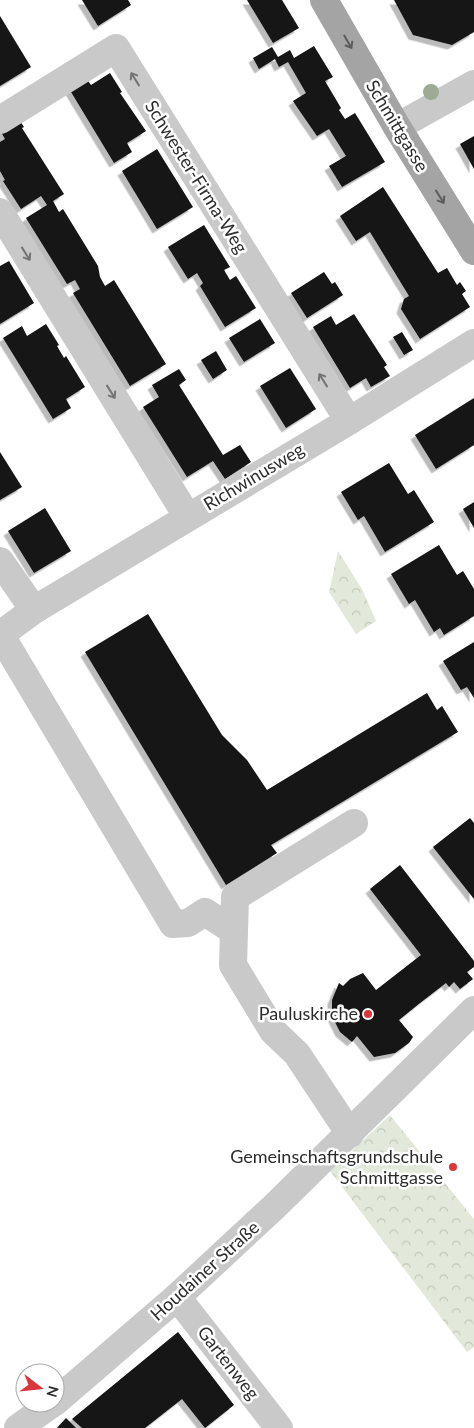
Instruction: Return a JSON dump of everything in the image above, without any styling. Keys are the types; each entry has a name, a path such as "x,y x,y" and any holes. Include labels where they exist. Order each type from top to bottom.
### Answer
{"main road":[{"name":"Schmittgasse","path":"324,0 397,127 474,251"}],"street":[{"name":"Schwester-Firma-Weg","path":"0,120 116,48 349,421"},
{"path":"397,127 474,84"},
{"path":"0,212 187,516"},
{"name":"Richwinusweg","path":"0,634 34,610 187,516 349,421 474,343"},
{"path":"0,561 34,610"},
{"path":"0,634 174,924 188,923 205,912 234,931"},
{"path":"350,1134 297,1054 273,1031 233,965 235,897 354,823"},
{"name":"Houdainer Straße","path":"65,1393 177,1298 350,1134 474,1010"},
{"name":"Gartenweg","path":"177,1298 279,1428"},
{"name":"Houdainer Straße","path":"18,1428 39,1413"}],"green space":[{"path":"338,551 362,589 376,621 356,634 329,592"},
{"path":"390,1115 474,1219 474,1347 467,1352 330,1171"}],"building":[{"path":"82,0 128,0 131,5 98,26"},
{"path":"247,0 282,0 299,28 273,43"},
{"path":"394,0 474,0 474,32 452,45 413,35"},
{"path":"0,16 31,67 0,86"},
{"path":"314,46 333,77 325,81 341,108 339,110 345,119 355,113 385,162 342,187 329,166 346,156 329,129 317,136 293,101 306,93 288,62 279,67 275,59 259,69 253,58 272,47 278,57 290,50 294,58"},
{"path":"110,73 122,92 120,93 146,131 127,143 132,152 114,163 68,87 85,77 91,85"},
{"path":"18,118 24,127 22,128 64,194 53,201 59,212 63,209 98,266 100,277 105,286 114,280 166,364 130,386 73,293 80,289 75,280 67,284 26,218 47,205 41,196 21,209 3,181 5,180 0,171 0,142 5,139 0,130"},
{"path":"474,136 474,169 460,144"},
{"path":"157,149 193,207 157,229 122,171"},
{"path":"383,187 438,273 447,268 457,285 460,282 466,291 462,294 470,307 420,339 401,309 404,299 409,296 370,232 356,241 340,216"},
{"path":"204,225 230,267 224,270 230,280 236,276 256,308 225,327 200,286 203,283 197,273 188,279 168,247"},
{"path":"9,261 34,303 0,324 0,266"},
{"path":"324,272 332,284 335,282 343,295 307,318 291,293"},
{"path":"354,314 387,365 384,367 390,376 371,387 366,378 350,388 313,327 331,316 336,325"},
{"path":"260,319 275,343 244,362 229,338"},
{"path":"46,324 59,345 57,346 64,358 66,356 85,387 66,399 71,408 53,419 3,338 22,326 27,336"},
{"path":"402,332 413,350 404,355 393,337"},
{"path":"216,351 227,370 213,379 201,360"},
{"path":"290,368 316,409 286,428 260,386"},
{"path":"179,369 186,380 179,385 223,455 240,445 251,462 225,479 213,461 187,477 143,407 159,397 152,385"},
{"path":"474,398 474,445 436,469 415,435"},
{"path":"0,452 22,487 0,500"},
{"path":"389,463 408,494 414,490 434,522 385,552 364,516 358,520 341,492"},
{"path":"474,502 474,528 463,509"},
{"path":"45,508 71,551 34,573 8,531"},
{"path":"439,545 457,575 463,571 474,589 474,616 444,635 440,628 434,632 415,600 409,604 391,574"},
{"path":"148,614 222,735 247,760 267,790 427,693 437,710 442,706 458,732 271,845 277,853 226,885 85,652"},
{"path":"474,642 474,698 467,687 461,690 443,661"},
{"path":"470,818 474,823 474,899 433,847"},
{"path":"400,865 474,961 474,967 467,972 473,979 460,989 454,982 449,987 446,983 420,1003 399,1020 413,1037 409,1043 395,1053 374,1057 357,1036 352,1042 340,1032 332,1016 332,1000 339,983 343,986 350,979 363,973 376,990 421,955 370,889"},
{"path":"178,1332 234,1405 205,1428 182,1399 145,1428 82,1428 72,1419"},
{"path":"66,1418 76,1428 57,1428"}],"place":[{"name":"Pauluskirche","path":"368,1014"},
{"name":"Gemeinschaftsgrundschule Schmittgasse","path":"453,1167"}]}
